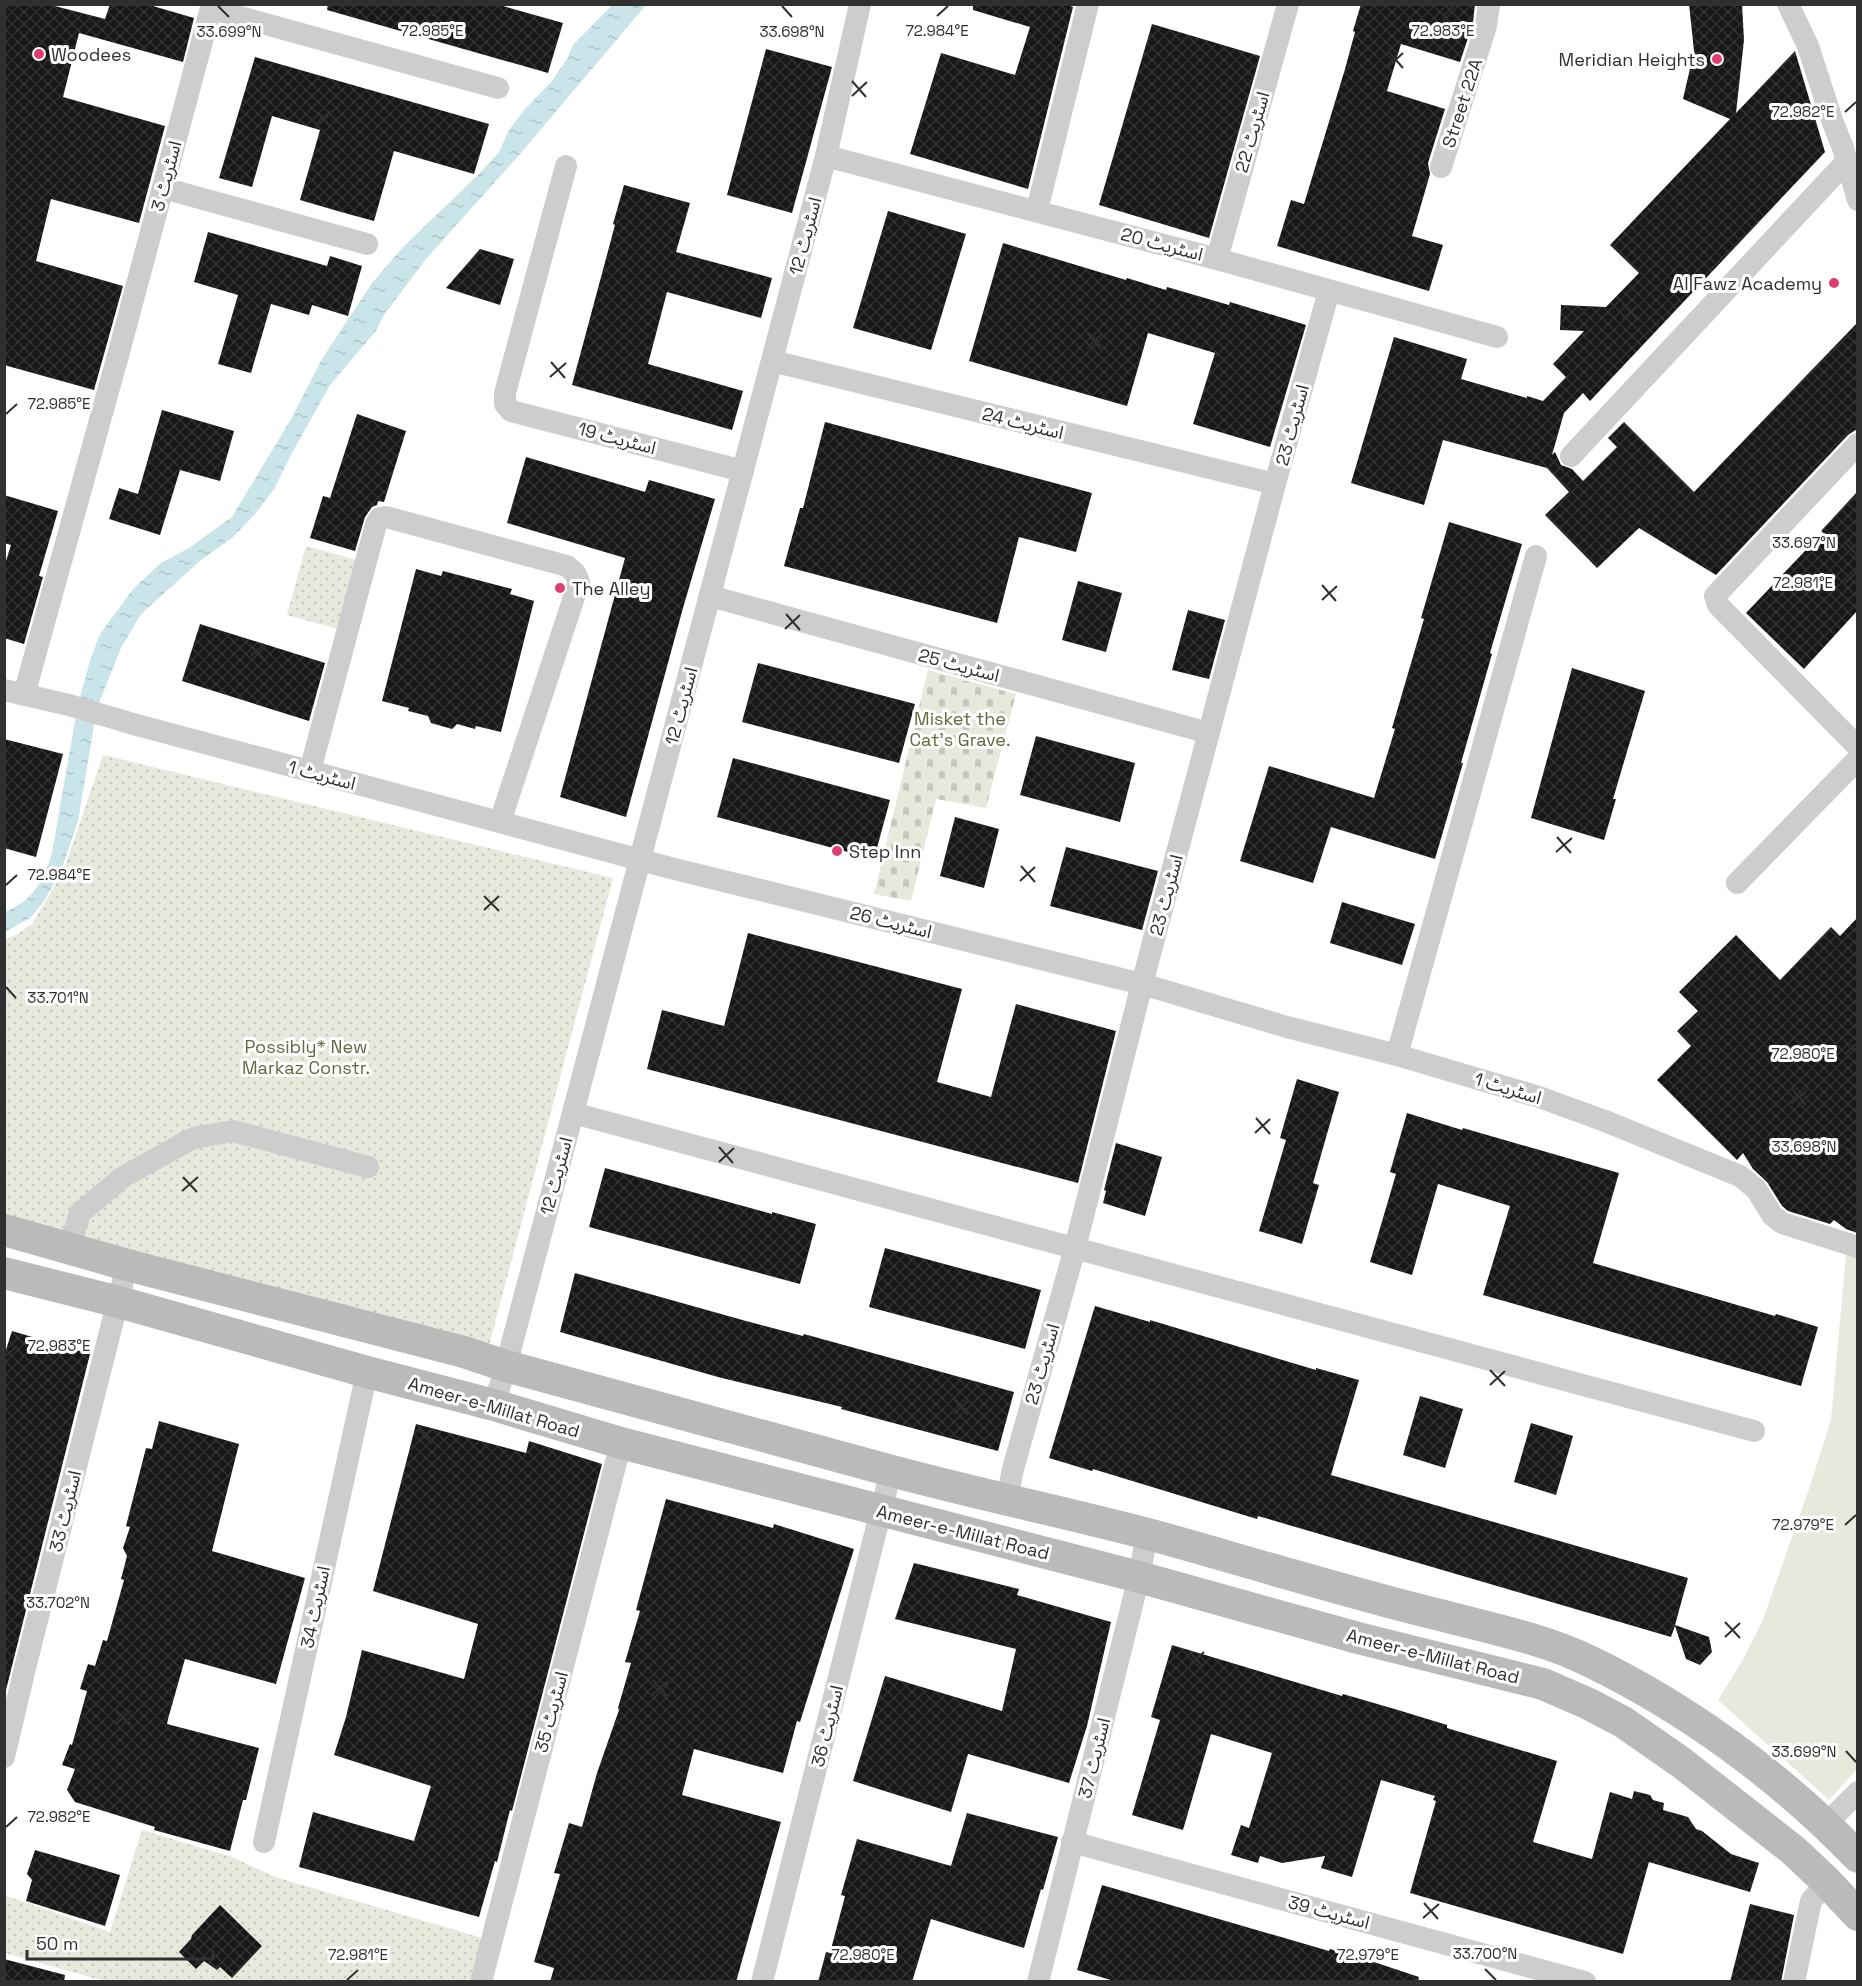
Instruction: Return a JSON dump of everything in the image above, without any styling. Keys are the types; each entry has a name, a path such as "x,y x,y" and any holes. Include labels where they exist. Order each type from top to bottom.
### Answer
{"main road":[{"path":"4,1230 127,1265 464,1352 506,1366 891,1471 1147,1534 1385,1601 1496,1629 1569,1652 1617,1676 1691,1719 1754,1764 1826,1824 1857,1857"},
{"name":"Ameer-e-Millat Road","path":"4,1273 119,1302 367,1372 494,1405 621,1443 1139,1577 1358,1638 1543,1684 1623,1722 1682,1763 1792,1850 1827,1882 1857,1915"}],"street":[{"name":"اسٹریٹ 12","path":"494,1405 826,156 860,4"},
{"path":"1036,210 1088,4"},
{"name":"اسٹریٹ 22","path":"1217,259 1288,4"},
{"name":"Street 22A","path":"1441,167 1486,26 1489,4"},
{"path":"1788,4 1808,46 1843,148 1857,200"},
{"path":"211,7 498,88"},
{"name":"اسٹریٹ 3","path":"14,692 120,348 211,7"},
{"name":"اسٹریٹ 20","path":"826,156 1036,210 1497,337"},
{"path":"1570,456 1846,162"},
{"name":"اسٹریٹ 19","path":"566,166 505,393 505,404 511,411 743,471"},
{"path":"163,188 367,244"},
{"name":"اسٹریٹ 23","path":"1007,1499 1013,1469 1075,1248 1142,984 1275,484 1329,291"},
{"name":"اسٹریٹ 24","path":"772,361 1275,484"},
{"path":"1857,444 1715,596 1718,605 1857,747"},
{"path":"310,771 376,524 380,518 386,517 567,566 576,573 579,582 500,822"},
{"path":"1397,1055 1536,556"},
{"name":"اسٹریٹ 25","path":"710,596 1209,734"},
{"name":"اسٹریٹ 1","path":"14,692 640,859"},
{"path":"1737,883 1857,759"},
{"name":"اسٹریٹ 26","path":"640,859 1142,984"},
{"name":"اسٹریٹ 1","path":"1142,984 1539,1097 1605,1121 1740,1176 1756,1189 1772,1215 1782,1223 1852,1245"},
{"path":"573,1113 1754,1431"},
{"path":"69,1248 80,1213 123,1177 193,1138 233,1131 368,1167"},
{"name":"اسٹریٹ 33","path":"4,1757 127,1265"},
{"name":"اسٹریٹ 34","path":"264,1842 367,1372"},
{"name":"اسٹریٹ 35","path":"481,1982 621,1443"},
{"name":"اسٹریٹ 36","path":"762,1982 891,1471"},
{"name":"اسٹریٹ 37","path":"1038,1982 1139,1577 1147,1534"},
{"path":"1826,1824 1857,1792"},
{"name":"اسٹریٹ 39","path":"1072,1842 1585,1982"},
{"path":"1794,1982 1811,1901 1827,1882"}],"green space":[{"path":"306,546 360,561 342,630 287,615"},
{"name":"Misket the Cat's Grave.","path":"928,670 1016,694 986,808 936,799 911,901 874,894"},
{"name":"Possibly* New Markaz Constr.","path":"103,755 613,878 484,1364 5,1225 4,940 32,924 63,872"},
{"path":"1847,1244 1858,1249 1857,1769 1829,1800 1718,1700 1762,1622 1831,1420"},
{"path":"142,1830 232,1857 275,1877 482,1938 472,1981 104,1981 5,1953 4,1895 110,1932"}],"water":[{"path":"612,5 646,5 520,154 426,259 384,315 376,331 330,385 274,489 255,514 233,537 201,560 141,614 121,648 97,708 78,821 60,874 42,904 30,918 5,932 5,912 23,901 36,888 45,873 52,853 78,704 100,634 134,588 161,563 189,548 232,517 291,419 322,359 372,283 404,246 499,152 509,130 524,110 552,81 567,59 573,45"}],"building":[{"path":"4,4 47,4 105,19 110,4 146,4 194,18 183,62 79,33 63,97 165,126 139,223 51,199 36,261 123,286 94,390 4,365"},
{"path":"328,4 496,4 563,23 548,73 327,10"},
{"path":"973,4 1065,4 1073,7 1028,189 910,154 941,53 1015,75 1030,27 973,10"},
{"path":"1361,4 1475,4 1473,23 1460,62 1401,44 1387,91 1445,109 1428,163 1430,174 1412,236 1443,245 1429,291 1277,246 1291,200 1304,204 1345,69"},
{"path":"1689,4 1742,4 1744,40 1736,113 1795,51 1825,152 1590,401 1583,393 1564,413 1552,455 1555,452 1561,465 1572,469 1583,481 1617,447 1608,438 1624,422 1694,492 1857,323 1857,429 1848,435 1716,575 1639,528 1597,568 1545,515 1569,492 1547,468 1443,440 1424,505 1351,483 1394,337 1467,359 1461,379 1527,398 1527,396 1543,401 1566,377 1553,364 1584,331 1560,330 1561,305 1606,307 1639,273 1610,245 1730,119 1683,99 1694,51"},
{"path":"1152,24 1260,56 1209,238 1099,205"},
{"path":"766,49 832,67 792,213 727,195"},
{"path":"255,57 489,124 474,174 394,151 374,221 341,212 300,200 320,130 272,116 252,187 219,178"},
{"path":"624,185 690,203 676,252 772,278 761,318 667,292 648,364 743,391 732,430 572,385"},
{"path":"888,211 966,234 931,350 853,328"},
{"path":"208,232 327,266 330,256 362,266 348,316 312,305 309,315 271,304 251,373 218,364 238,295 194,282"},
{"path":"1003,243 1126,280 1127,278 1166,290 1167,287 1229,305 1230,302 1306,325 1270,447 1193,424 1215,353 1148,333 1127,406 969,361"},
{"path":"480,249 514,259 500,305 446,288"},
{"path":"162,410 234,431 220,481 180,470 160,535 109,519 119,488 138,494"},
{"path":"357,414 406,431 384,502 378,501 365,517 355,551 310,538 323,496 330,498"},
{"path":"825,422 1092,493 1076,552 1019,537 997,623 784,566 800,508 803,508"},
{"path":"526,457 645,492 649,480 715,499 626,817 560,797 625,558 507,523"},
{"path":"1857,492 1857,611 1804,669 1746,613 1823,532 1821,531"},
{"path":"4,495 58,511 39,576 43,577 24,644 4,638 4,567 11,545 4,543"},
{"path":"1449,522 1522,544 1490,653 1492,654 1461,763 1463,763 1435,859 1331,827 1313,883 1240,861 1269,766 1374,798 1395,729 1392,728"},
{"path":"416,569 441,576 443,571 512,589 510,594 534,601 501,732 457,724 452,729 431,723 428,716 408,711 409,708 382,701"},
{"path":"1078,581 1122,593 1106,652 1062,640"},
{"path":"1188,610 1225,620 1209,679 1172,670"},
{"path":"200,624 325,663 309,721 182,681"},
{"path":"758,663 915,704 899,763 742,722"},
{"path":"1572,668 1645,691 1613,799 1616,799 1604,840 1531,818"},
{"path":"1036,736 1135,763 1120,822 1020,795"},
{"path":"4,739 63,754 36,857 4,848"},
{"path":"733,758 890,800 874,859 717,817"},
{"path":"955,817 999,829 984,888 940,876"},
{"path":"1066,847 1158,871 1142,930 1050,906"},
{"path":"1342,902 1415,924 1402,965 1330,943"},
{"path":"1857,918 1857,1233 1846,1229 1834,1220 1830,1224 1788,1211 1782,1206 1767,1182 1753,1169 1743,1153 1737,1160 1657,1080 1691,1046 1677,1031 1698,1011 1679,992 1736,935 1780,980 1831,927 1840,936"},
{"path":"748,933 962,989 937,1082 991,1097 1016,1004 1116,1031 1078,1183 647,1069 662,1010 724,1026"},
{"path":"1297,1079 1339,1092 1313,1183 1319,1185 1302,1244 1259,1231 1286,1140 1280,1138"},
{"path":"1407,1113 1619,1173 1593,1263 1818,1327 1801,1386 1483,1295 1510,1206 1438,1184 1412,1275 1370,1262 1396,1174 1390,1172"},
{"path":"1116,1143 1162,1157 1145,1216 1103,1203"},
{"path":"605,1168 816,1224 800,1284 589,1227"},
{"path":"885,1248 1041,1290 1025,1349 869,1307"},
{"path":"575,1273 1014,1392 998,1451 841,1409 842,1407 718,1377 560,1332"},
{"path":"1095,1306 1150,1322 1150,1320 1316,1370 1316,1368 1359,1380 1331,1475 1688,1578 1675,1625 1709,1637 1712,1652 1700,1665 1686,1659 1675,1626 1671,1637 1258,1516 1257,1519 1093,1469 1092,1471 1049,1458"},
{"path":"12,1331 90,1354 5,1694 4,1356"},
{"path":"1420,1396 1463,1409 1445,1468 1403,1455"},
{"path":"159,1421 239,1444 212,1551 305,1578 276,1684 185,1659 168,1719 167,1724 259,1748 230,1851 154,1830 155,1827 75,1802 67,1790 75,1769 62,1765 70,1744 72,1745 87,1691 80,1689 88,1664 95,1666 103,1640 107,1641 124,1580 121,1579 127,1556 123,1548 130,1527 126,1526 146,1448 152,1449"},
{"path":"1531,1423 1573,1436 1556,1495 1514,1482"},
{"path":"416,1424 526,1453 529,1441 602,1464 512,1811 510,1810 497,1862 495,1861 479,1917 299,1867 313,1812 414,1841 431,1786 334,1755 346,1717 362,1650 464,1679 478,1624 373,1591"},
{"path":"666,1499 773,1528 774,1524 854,1549 800,1722 797,1721 783,1773 694,1749 682,1795 781,1822 736,1982 550,1982 554,1968 534,1962 560,1874 554,1873 569,1823 582,1827 597,1773 619,1710 631,1663 625,1662 640,1611 636,1610"},
{"path":"914,1563 1019,1589 1017,1595 1111,1622 1087,1726 1069,1783 968,1754 951,1812 853,1781 885,1676 1002,1711 1016,1649 895,1619"},
{"path":"1172,1645 1342,1696 1343,1694 1398,1710 1447,1725 1447,1728 1557,1761 1533,1842 1592,1859 1610,1792 1632,1799 1634,1791 1650,1795 1653,1800 1664,1803 1663,1810 1688,1817 1696,1829 1702,1831 1731,1854 1759,1863 1750,1892 1649,1862 1623,1954 1410,1893 1436,1801 1433,1800 1435,1796 1381,1780 1352,1877 1321,1868 1325,1856 1282,1863 1260,1856 1258,1863 1231,1855 1241,1825 1249,1828 1272,1753 1211,1734 1183,1830 1132,1815 1160,1720 1151,1717"},
{"path":"967,1813 1058,1837 1024,1948 931,1919 912,1982 818,1982 826,1952 830,1953 845,1896 841,1895 857,1839 951,1866"},
{"path":"35,1850 120,1875 105,1926 26,1901 32,1880 27,1874"},
{"path":"1102,1885 1377,1963 1419,1977 1418,1982 1114,1981 1077,1970"},
{"path":"1750,1904 1794,1915 1781,1982 1730,1982"},
{"path":"220,1905 262,1946 232,1978 220,1967 217,1970 204,1961 196,1969 179,1952"},
{"path":"4,1959 65,1975 64,1982 4,1982"}],"place":[{"name":"Woodees","path":"39,54"},
{"name":"Meridian Heights","path":"1717,59"},
{"name":"Al Fawz Academy","path":"1834,283"},
{"name":"The Alley","path":"560,588"},
{"name":"Step Inn","path":"837,851"}]}
